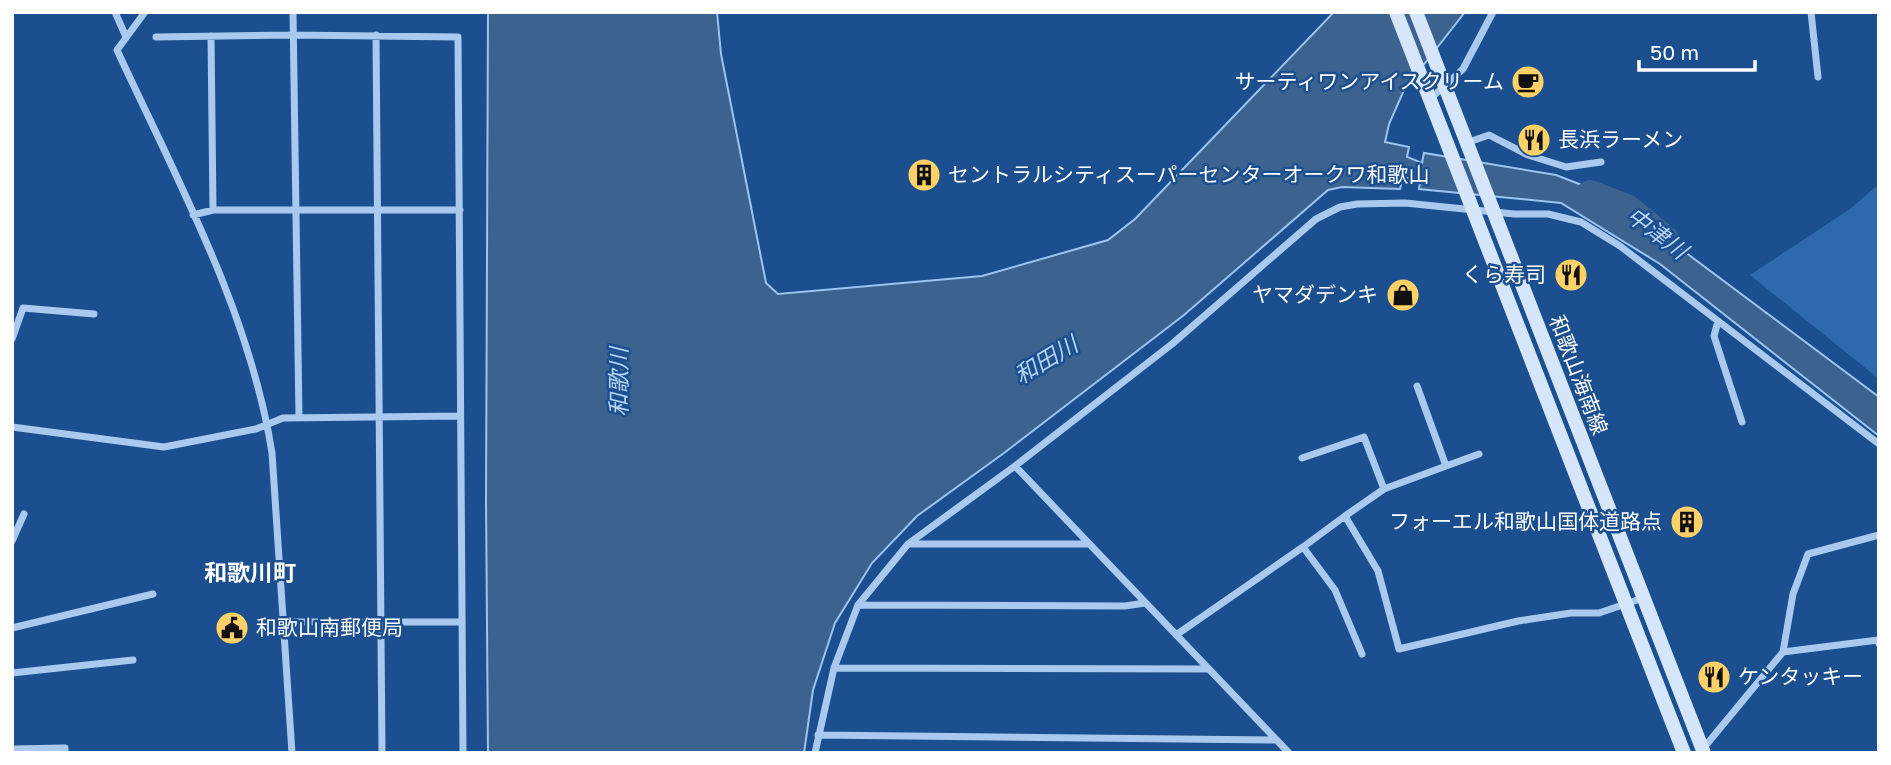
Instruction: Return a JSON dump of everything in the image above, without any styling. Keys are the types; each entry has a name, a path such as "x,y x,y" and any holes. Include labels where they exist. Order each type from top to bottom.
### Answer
{"main road":[{"name":"和歌山海南線","path":"1396,12 1684,753"},
{"name":"和歌山海南線","path":"1416,12 1702,752"}],"street":[{"path":"115,12 126,37"},
{"path":"145,12 117,50 193,215 249,352 268,423 292,753"},
{"path":"293,12 299,418"},
{"path":"1430,99 1463,69 1493,12"},
{"path":"1811,12 1818,77"},
{"path":"156,37 293,34 458,37 463,753"},
{"path":"376,35 382,753"},
{"path":"211,36 212,210"},
{"path":"1466,145 1489,135 1528,155 1566,167 1601,162"},
{"path":"816,753 834,668 858,605 908,544 1016,466 1172,344 1317,219 1340,207 1405,203 1490,206 1548,214 1581,222 1620,246 1879,444"},
{"path":"193,215 212,210 460,210"},
{"path":"12,339 23,309 94,314"},
{"path":"1717,321 1714,336 1742,422"},
{"path":"1417,386 1446,466"},
{"path":"12,427 164,447 256,429 283,418 460,416"},
{"path":"1302,458 1364,437 1384,489"},
{"path":"1176,635 1384,489 1479,454"},
{"path":"1016,466 1289,753"},
{"path":"12,541 24,514"},
{"path":"1345,516 1378,572 1399,649 1518,621 1571,612 1599,613 1643,598"},
{"path":"1702,752 1783,652 1793,594 1808,554 1879,535"},
{"path":"908,544 1090,544"},
{"path":"1303,547 1335,590 1362,654"},
{"path":"12,628 153,594"},
{"path":"858,605 1125,606 1145,603"},
{"path":"284,622 463,622"},
{"path":"1783,652 1878,640 1879,644"},
{"path":"12,673 133,660"},
{"path":"834,668 1208,669"},
{"path":"818,735 1276,740"},
{"path":"12,748 65,748 65,753"}],"shaded area":[{"path":"1879,184 1879,379 1750,275 1850,209"}],"water":[{"path":"488,12 717,12 721,54 766,283 778,294 982,276 1108,240 1135,219 1334,12 1465,12 1404,90 1389,124 1385,142 1409,147 1407,157 1422,163 1424,153 1556,175 1610,196 1879,397 1879,436 1660,264 1561,203 1419,189 1420,182 1403,177 1400,189 1342,187 1328,190 1184,315 917,516 872,563 835,623 813,690 804,753 488,753"}],"waterway":[{"name":"中津川","path":"1590,194 1627,208 1665,239"}],"place":[{"name":"サーティワンアイスクリーム","path":"1528,82"},
{"name":"長浜ラーメン","path":"1534,140"},
{"name":"セントラルシティスーパーセンターオークワ和歌山","path":"924,175"},
{"name":"くら寿司","path":"1571,275"},
{"name":"ヤマダデンキ","path":"1403,295"},
{"name":"フォーエル和歌山国体道路点","path":"1687,522"},
{"name":"和歌山南郵便局","path":"232,628"},
{"name":"ケンタッキー","path":"1714,677"}],"district":[{"name":"和歌川町","path":"250,573"}],"water label":[{"name":"和田川","path":"1046,360"},
{"name":"和歌川","path":"619,382"}]}
